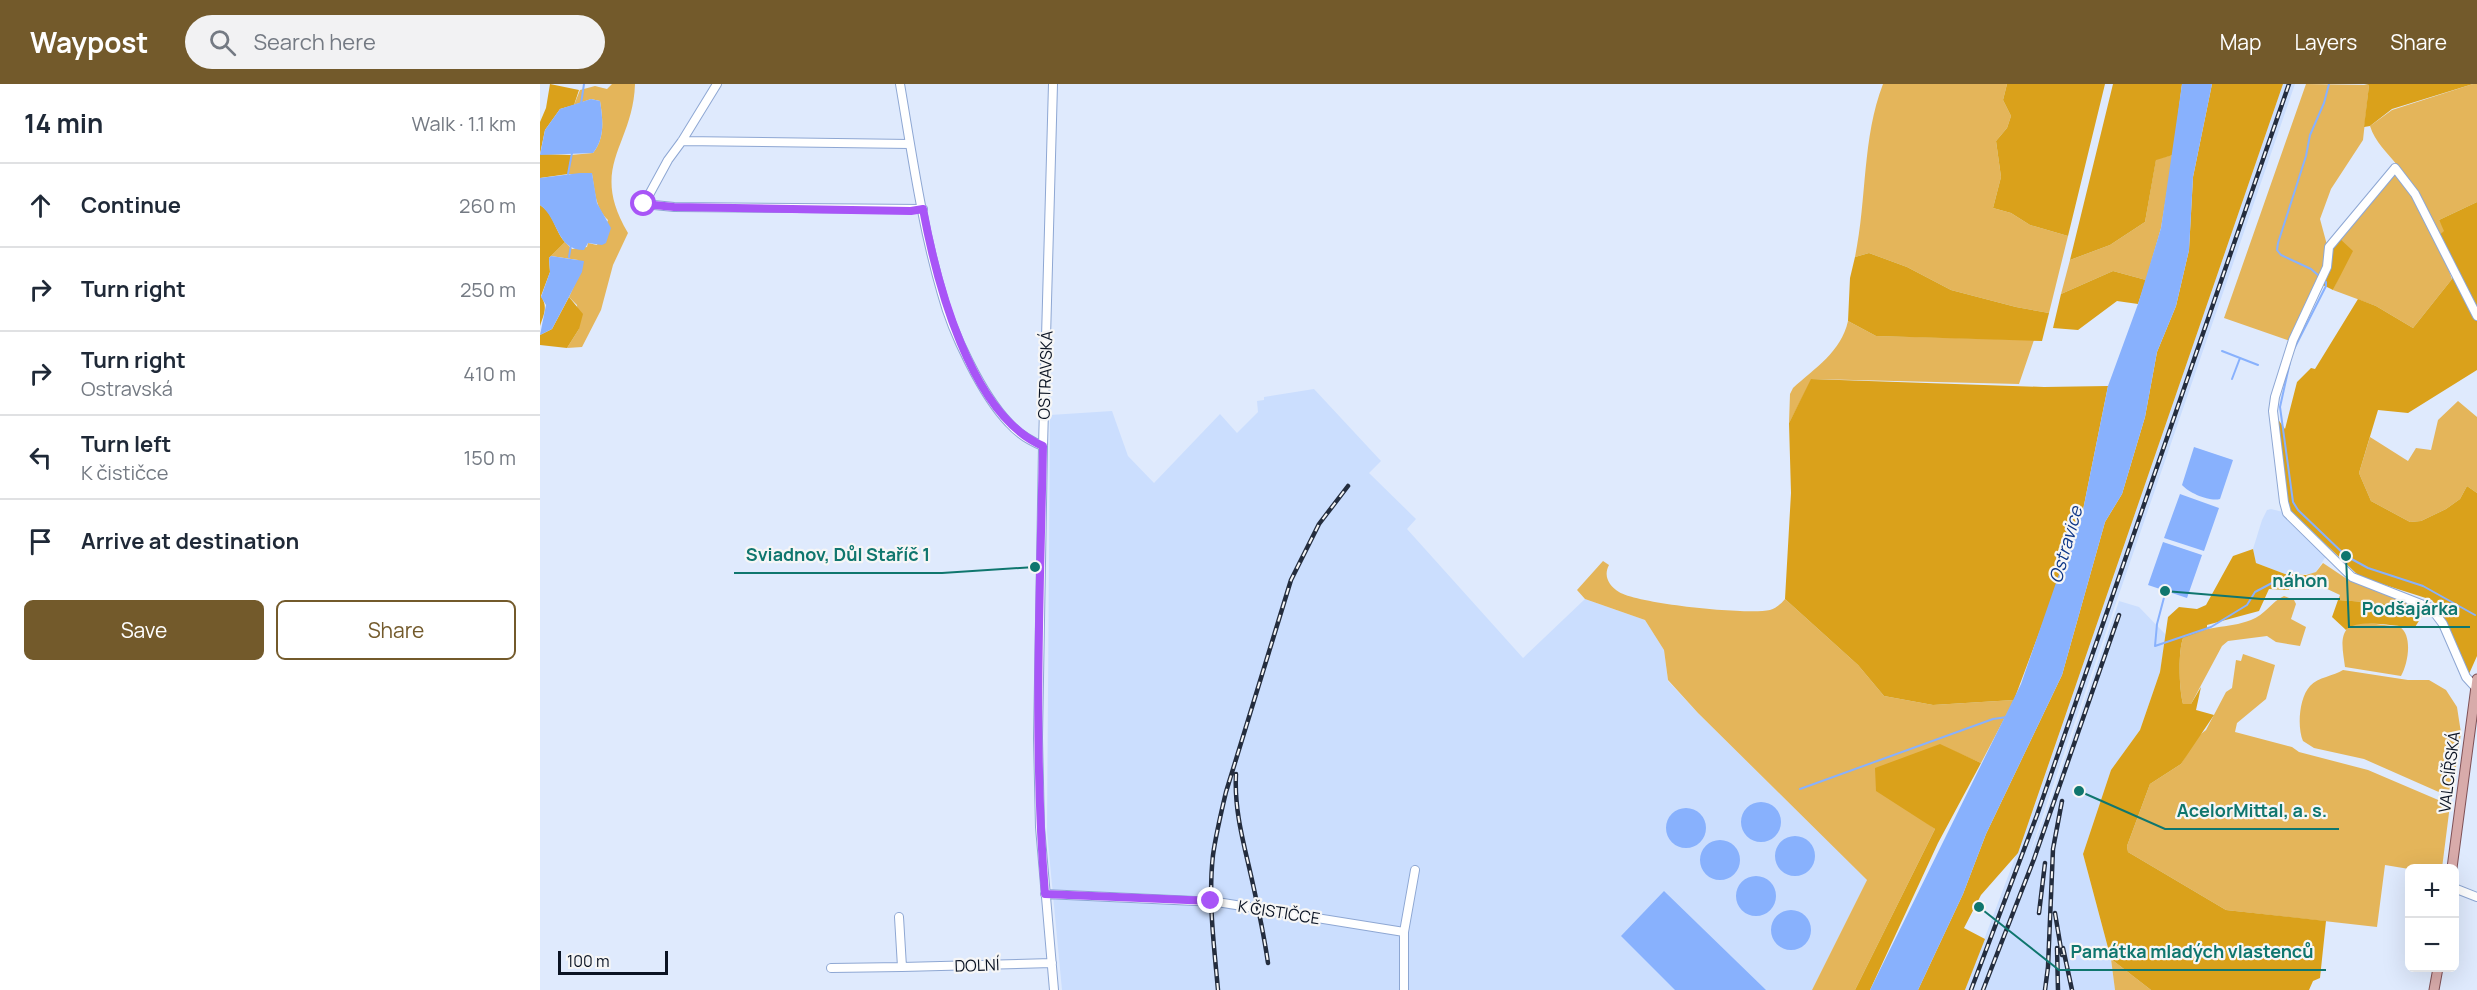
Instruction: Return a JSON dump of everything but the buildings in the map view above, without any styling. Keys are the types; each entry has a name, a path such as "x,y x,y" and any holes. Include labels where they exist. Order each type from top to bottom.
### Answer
{"main road":[{"name":"VALCÍŘSKÁ","path":"2453,864 2476,685"},
{"path":"2434,990 2437,972"}],"street":[{"path":"717,84 668,160 644,204 674,207 911,211 923,209"},
{"path":"900,84 910,144 942,295 977,375 1008,422 1020,433 1043,446"},
{"name":"OSTRAVSKÁ","path":"1053,84 1038,738 1040,827 1054,990"},
{"path":"682,141 910,144"},
{"path":"2476,685 2466,676 2443,624 2431,608 2352,577 2329,557 2285,509 2273,404 2293,340 2322,279 2329,247 2395,168 2415,194 2477,316"},
{"path":"1404,990 1404,932 1415,870"},
{"path":"2459,890 2477,897"},
{"name":"K ČISTIČCE","path":"1045,894 1217,902 1404,932"},
{"path":"898,917 902,967"},
{"name":"DOLNÍ","path":"831,968 1052,963"}],"shaded area":[{"path":"550,84 579,90 574,105 560,109 545,130 540,154 540,122 546,108"},
{"path":"612,84 635,84 632,106 612,173 612,190 617,210 628,233 613,265 601,310 582,347 567,348 579,329 577,305 569,297 575,284 578,260 551,256 565,242 572,249 587,247 588,243 597,245 608,220 598,205 592,174 568,174 571,155 593,153 600,141 602,122 600,101 591,99 574,105 580,90 595,86 607,89"},
{"path":"1883,84 2007,84 2003,100 2011,116 2007,128 1996,141 2001,177 1993,208 2011,213 2030,225 2068,236 2049,313 1951,290 1907,267 1869,253 1855,257 1871,126"},
{"path":"2007,84 2105,84 2068,236 2030,225 2011,213 1993,208 2001,177 1996,141 2007,128 2011,116 2003,100"},
{"path":"2113,84 2182,84 2173,155 2156,160 2145,222 2110,245 2070,260"},
{"path":"2212,84 2283,84 2018,853 1981,895 1964,928 1985,939 1965,990 1918,990 1963,894 1986,834 2062,675 2105,522 2122,494 2145,417 2157,352 2176,306 2189,250 2193,177"},
{"path":"2283,84 2295,84 2027,861 2046,813 2119,601 2139,607 2166,635 2160,672 2140,730 2111,770 2083,854 2111,959 2115,990 1965,990 2032,813"},
{"path":"2306,84 2369,85 2363,140 2331,189 2320,219 2327,245 2325,266 2290,341 2224,318"},
{"path":"2364,84 2473,84 2392,109 2370,126 2364,127 2369,85"},
{"path":"2477,84 2477,202 2439,220 2445,231 2439,235 2414,190 2378,142 2370,126 2392,110"},
{"path":"540,154 571,155 568,174 540,178"},
{"path":"2173,155 2161,228 2146,280 2113,271 2061,294 2070,260 2110,245 2145,222 2156,159"},
{"path":"2392,175 2398,175 2422,212 2436,238 2452,279 2413,328 2376,306 2333,290 2340,275 2338,237"},
{"path":"2477,202 2477,370 2408,413 2378,410 2359,473 2371,501 2410,522 2421,521 2446,509 2460,499 2467,486 2477,493 2477,656 2469,674 2443,616 2432,600 2360,577 2291,511 2288,506 2277,418 2285,429 2297,382 2311,368 2315,369 2358,299 2376,306 2413,328 2452,279 2455,272 2439,235 2444,231 2439,220"},
{"path":"540,205 549,213 565,242 549,258 550,272 541,296 545,307 540,326"},
{"path":"2338,237 2353,251 2333,290 2323,285 2332,248"},
{"path":"1869,253 1907,267 1951,290 2049,313 2042,341 1876,336 1848,321 1850,278 1855,257"},
{"path":"2113,271 2146,280 2138,304 2117,301 2078,330 2053,328 2061,294"},
{"path":"569,297 583,314 579,329 567,348 540,345 540,335 552,329"},
{"path":"1848,321 1876,336 2034,340 2019,384 1812,379 1789,423 1790,394 1793,388 1833,351 1845,332"},
{"path":"1811,379 2044,387 2108,386 2082,515 2014,700 1933,705 1884,696 1858,665 1785,599 1791,493 1789,423"},
{"path":"1314,389 1381,461 1369,473 1416,519 1407,529 1523,658 1585,599 1645,620 1664,650 1668,681 1867,880 1812,990 1062,990 1047,832 1050,415 1112,411 1128,456 1154,483 1220,414 1237,433 1258,412 1257,401 1264,400 1264,397"},
{"path":"2458,401 2477,417 2477,493 2467,486 2460,499 2446,509 2421,521 2410,522 2371,501 2359,473 2370,437 2408,461 2416,448 2431,450 2438,420"},
{"path":"2267,510 2283,512 2326,556 2316,572 2285,574 2256,563 2253,549 2262,520"},
{"path":"2253,549 2256,563 2285,574 2306,575 2308,580 2286,576 2289,590 2269,589 2259,611 2207,625 2207,629 2183,638 2180,671 2183,704 2191,704 2201,687 2196,710 2214,715 2181,764 2150,784 2127,846 2128,852 2226,910 2326,921 2320,978 2313,981 2309,990 2151,990 2111,959 2083,854 2111,770 2140,730 2160,672 2168,617 2179,607 2197,609 2206,605 2233,556"},
{"path":"1603,561 1609,565 1607,577 1615,590 1648,601 1693,607 1758,611 1770,610 1785,599 1858,665 1884,696 1933,705 2014,700 1981,763 1940,745 1916,815 1935,829 1855,990 1812,990 1867,880 1698,713 1668,680 1664,650 1645,620 1585,599 1577,590"},
{"path":"2323,563 2350,581 2421,606 2338,600 2340,595 2308,580 2306,575 2316,572"},
{"path":"2284,596 2294,600 2296,604 2291,619 2306,627 2300,646 2276,642 2267,636 2228,641 2222,646 2191,704 2183,704 2180,652 2183,638 2199,631 2251,620"},
{"path":"2338,600 2421,606 2426,610 2415,627 2360,624 2346,630 2332,617"},
{"path":"2360,622 2400,627 2404,631 2408,650 2406,665 2401,676 2345,667 2344,634 2352,625"},
{"path":"2243,654 2275,665 2266,699 2237,723 2235,732 2368,770 2450,805 2443,864 2405,864 2405,868 2385,865 2377,927 2226,910 2128,852 2127,846 2150,784 2181,764 2197,737 2206,730 2226,692 2232,688 2236,660 2241,661"},
{"path":"2343,670 2408,680 2429,680 2446,690 2457,707 2461,733 2452,794 2441,793 2364,759 2314,748 2303,741 2300,713 2306,691 2317,681"},
{"path":"1940,744 1981,763 1938,843 1870,990 1855,990 1935,829 1876,791 1875,768"},
{"path":"2111,959 2151,990 2115,990"}],"water":[{"path":"2182,84 2212,84 2193,177 2189,250 2176,306 2157,352 2145,417 2122,494 2105,522 2062,675 1986,834 1963,894 1918,990 1870,990 2021,684 2067,551 2082,515 2108,386 2138,304 2161,228"},
{"path":"591,99 600,101 602,122 600,141 593,153 540,155 545,130 560,109"},
{"path":"592,173 597,203 611,228 606,243 602,245 588,243 584,250 568,245 540,205 540,178"},
{"path":"551,256 584,261 582,272 552,329 540,335 546,305 541,297 550,272 549,258"},
{"path":"2194,447 2233,460 2220,499 2200,496 2182,485"},
{"path":"2180,494 2219,508 2204,551 2164,538"},
{"path":"2163,542 2202,555 2187,598 2148,585"},
{"path":"1761,802 1769,803 1775,808 1780,814 1780,830 1775,836 1769,841 1761,842 1753,841 1747,836 1742,830 1741,822 1742,814 1747,808 1753,803"},
{"path":"1686,808 1694,809 1700,814 1705,820 1705,836 1700,842 1694,847 1686,848 1678,847 1672,842 1667,836 1666,828 1667,820 1672,814 1678,809"},
{"path":"1795,836 1809,842 1815,856 1809,870 1795,876 1781,870 1775,856 1781,842"},
{"path":"1720,840 1734,846 1740,860 1734,874 1720,880 1706,874 1700,860 1706,846"},
{"path":"1756,876 1770,882 1776,896 1770,910 1756,916 1742,910 1736,896 1742,882"},
{"path":"1664,891 1766,990 1675,990 1621,936"},
{"path":"1791,910 1805,916 1811,930 1805,944 1791,950 1777,944 1771,930 1777,916"}],"waterway":[{"path":"581,104 584,84"},
{"path":"2293,351 2326,282 2311,269 2281,255 2277,250 2306,156 2310,135 2324,103 2329,84"},
{"path":"568,174 572,153"},
{"path":"569,257 571,245"},
{"path":"2222,351 2240,358 2232,379"},
{"path":"2240,358 2258,365"},
{"path":"2290,362 2280,407 2293,502 2298,510 2346,556 2368,568 2423,586 2475,615"},
{"path":"2166,590 2157,624 2155,646 2211,627 2247,605 2255,592 2272,583"},
{"path":"1800,789 1993,719 2007,717"}],"railway":[{"path":"1971,990 2037,815 2289,84"},
{"path":"1218,990 1211,889 1213,855 1226,792 1291,580 1319,524 1348,486"},
{"path":"1983,990 2034,859 2119,615"},
{"path":"1236,774 1240,827 1268,963"},
{"path":"2045,990 2053,849 2062,801"},
{"path":"2039,913 2045,863"},
{"path":"2055,913 2062,955"},
{"path":"2057,948 2058,990"},
{"path":"2063,948 2072,990"}],"place":[{"name":"Podšajárka","path":"2346,556"},
{"name":"Sviadnov, Důl Staříč 1","path":"1035,567"},
{"name":"náhon","path":"2165,591"},
{"name":"AcelorMittal, a. s.","path":"2079,791"},
{"name":"Památka mladých vlastenců","path":"1979,907"}],"route":[{"path":"644,204 658,207 911,211 923,209 942,295 977,375 1008,422 1020,433 1043,446 1038,738 1040,827 1045,894 1211,901"}],"water label":[{"name":"Ostravice","path":"2066,545"}]}
